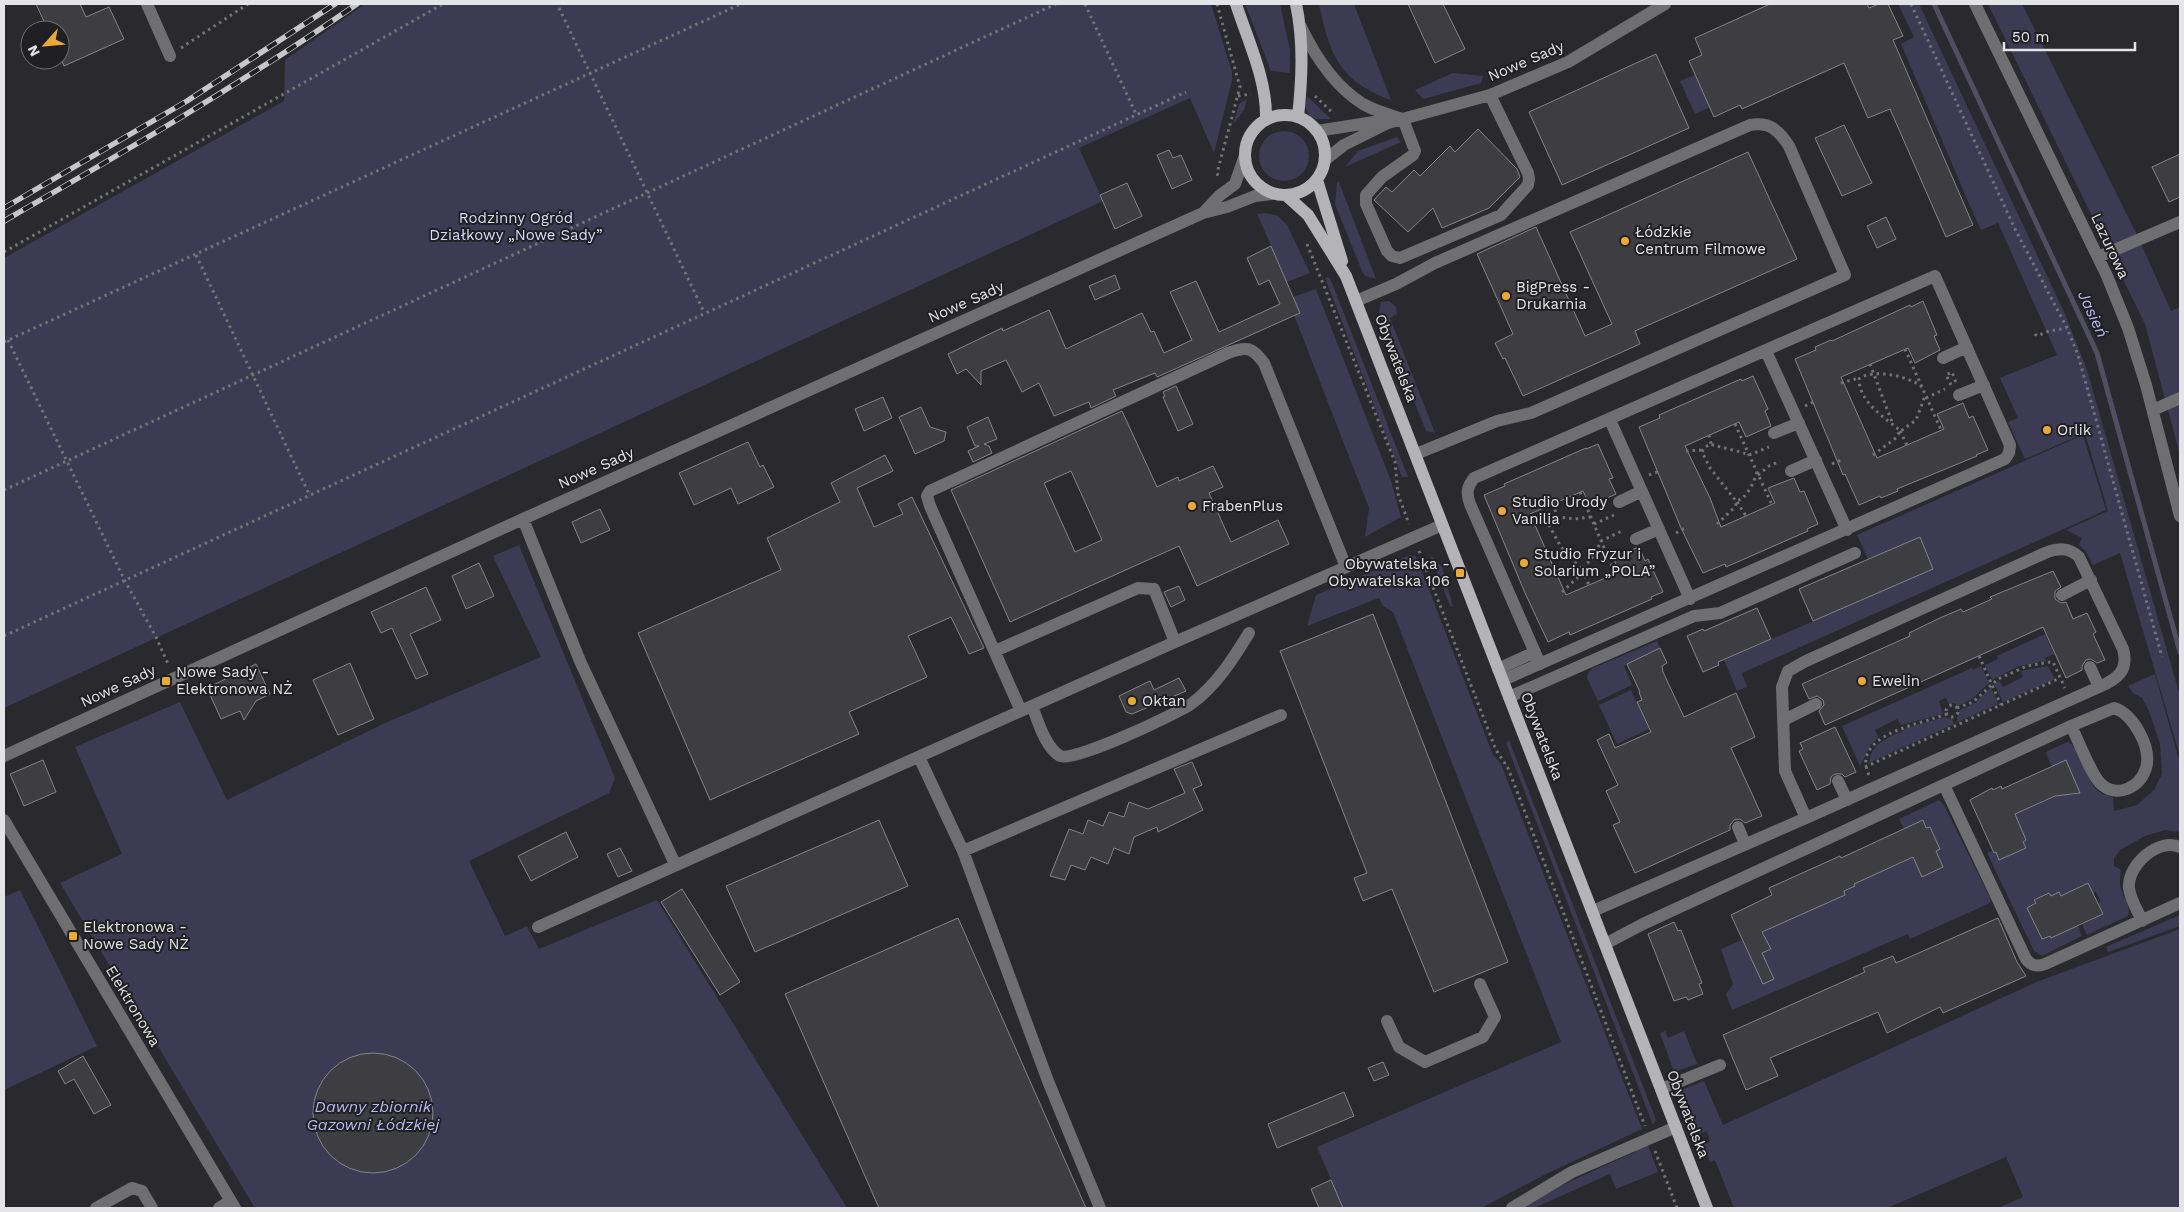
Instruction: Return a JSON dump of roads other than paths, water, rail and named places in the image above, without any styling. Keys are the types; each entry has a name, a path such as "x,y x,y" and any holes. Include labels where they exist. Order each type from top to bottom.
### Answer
{"main road":[{"path":"1236,4 1260,75 1266,103 1266,119"},
{"path":"1296,4 1301,26 1302,81 1298,117"},
{"path":"1277,116 1298,117 1317,130 1322,142 1325,160 1317,180 1308,188 1298,194 1286,196 1272,194 1253,180 1247,170 1244,158 1245,146 1249,136 1266,119 1277,116"},
{"name":"Obywatelska","path":"1317,180 1337,240 1346,276 1707,1208"},
{"name":"Obywatelska","path":"1286,196 1308,215 1346,276"}],"street":[{"path":"147,4 170,56"},
{"name":"Nowe Sady","path":"1325,160 1344,145 1388,123 1490,95 1568,62 1665,4"},
{"name":"Lazurowa","path":"1975,4 2098,257 2128,328 2153,410 2180,516"},
{"path":"1301,26 1318,58 1338,83 1364,104 1403,119 1415,151 1414,155 1382,177 1366,195 1366,204 1387,250 1392,256 1400,258 1501,216 1528,185 1528,173 1490,95"},
{"name":"Nowe Sady","path":"1317,130 1374,122 1388,123"},
{"path":"1356,300 1396,284 1435,263 1750,125 1761,123 1777,130 1788,146 1845,275 1531,413 1497,421 1416,454"},
{"name":"Nowe Sady","path":"1203,213 1219,196 1235,184 1244,158"},
{"name":"Nowe Sady","path":"4,756 522,519 1203,213 1227,207 1256,196 1272,194"},
{"path":"2098,257 2180,222"},
{"path":"1500,674 1690,598 2005,459 2009,453 2010,445 1935,276 1474,478 1468,487 1467,493 1470,504 1538,658"},
{"path":"1943,358 1967,347"},
{"path":"1249,633 1224,672 1190,704 1094,750 1067,758 1060,756 1026,708 995,651 927,496 930,491 1239,349 1248,348 1264,363 1346,567"},
{"path":"1766,351 1847,530"},
{"path":"1959,395 1984,385"},
{"path":"2153,410 2180,398"},
{"path":"1610,420 1690,598"},
{"path":"1775,438 1799,422"},
{"path":"1787,465 1816,460"},
{"path":"1620,507 1642,491"},
{"path":"522,519 580,661 675,864"},
{"path":"538,927 675,864 1442,525"},
{"path":"1636,539 1659,529"},
{"path":"1593,911 1745,844 1806,818 1847,800 2100,687 2119,676 2124,668 2125,659 2121,643 2083,562 2073,551 2066,549 2051,550 1814,657 1788,671 1782,687 1785,771 1806,818"},
{"path":"1509,697 1694,616 1720,613 1855,553"},
{"path":"2062,595 2092,580"},
{"path":"995,651 1138,588 1154,589 1175,642"},
{"path":"2090,667 2100,687"},
{"path":"1784,720 1816,704"},
{"path":"1605,944 1643,924 2071,726 2114,708 2121,710 2127,715 2141,736 2147,766 2142,777 2131,788 2119,791 2109,789 2099,783 2071,726"},
{"path":"963,851 1281,715"},
{"path":"919,757 963,851 1048,1081 1100,1208"},
{"path":"1838,781 1847,800"},
{"path":"1944,785 2026,960 2032,965 2045,964 2180,903"},
{"name":"Elektronowa","path":"4,820 233,1205"},
{"path":"1738,827 1745,844"},
{"path":"2142,921 2129,887 2130,874 2136,865 2166,844 2174,844 2180,847"},
{"path":"1387,1021 1399,1047 1425,1062 1483,1037 1495,1017 1480,984"},
{"path":"1661,1089 1720,1065"},
{"path":"1512,1208 1572,1172 1676,1127"},
{"path":"96,1208 132,1188 142,1191 152,1208"},
{"path":"218,1208 233,1205"}],"water":[{"name":"Dawny zbiornik Gazowni Łódzkiej","path":"373,1065 392,1069 408,1080 419,1096 423,1115 419,1134 408,1150 392,1161 373,1165 354,1161 338,1150 327,1134 323,1115 327,1096 338,1080 354,1069"}],"waterway":[{"name":"Jasień","path":"1934,4 2097,353 2180,652"}],"railway":[{"path":"4,208 187,101 335,4"},
{"path":"4,221 138,143 271,62 357,4"}],"place":[{"name":"Łódzkie Centrum Filmowe","path":"1625,241"},
{"name":"BigPress - Drukarnia","path":"1506,296"},
{"name":"Orlik","path":"2047,430"},
{"name":"FrabenPlus","path":"1192,506"},
{"name":"Studio Urody Vanilia","path":"1502,511"},
{"name":"Studio Fryzur i Solarium „POLA”","path":"1524,563"},
{"name":"Obywatelska - Obywatelska 106","path":"1460,573"},
{"name":"Nowe Sady - Elektronowa NŻ","path":"166,681"},
{"name":"Ewelin","path":"1862,681"},
{"name":"Oktan","path":"1132,701"},
{"name":"Elektronowa - Nowe Sady NŻ","path":"73,936"}],"park label":[{"name":"Rodzinny Ogród Działkowy „Nowe Sady”","path":"516,226"}]}
